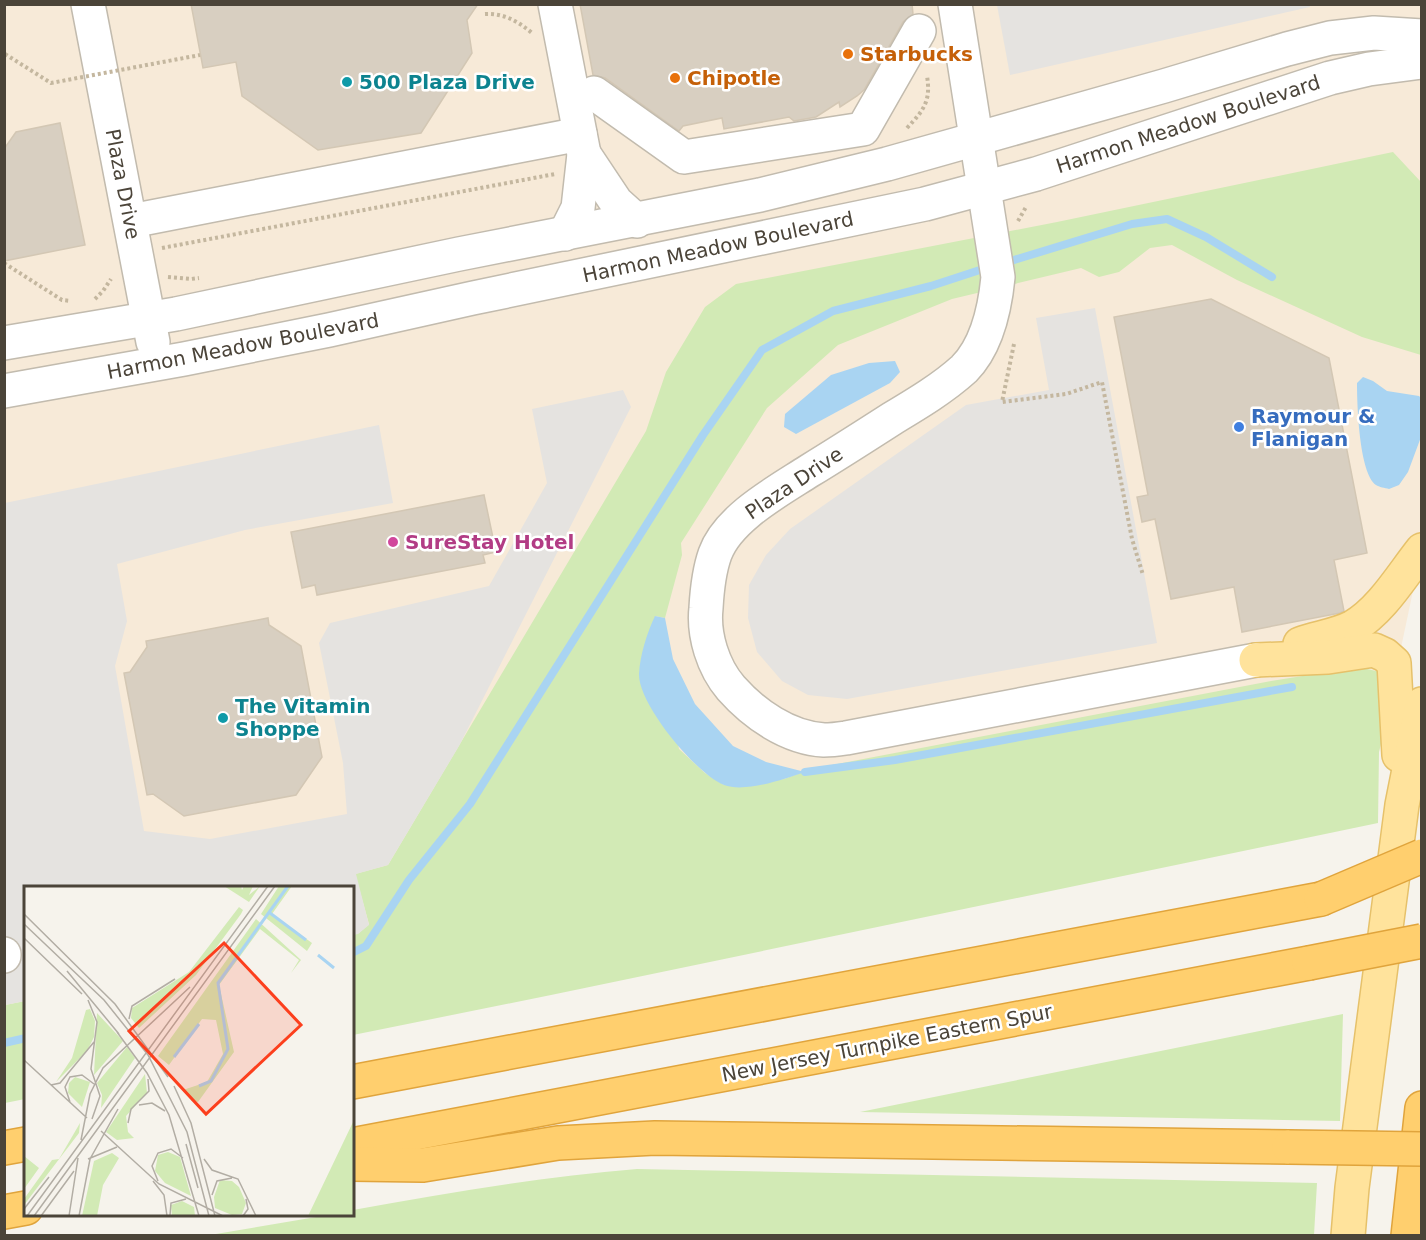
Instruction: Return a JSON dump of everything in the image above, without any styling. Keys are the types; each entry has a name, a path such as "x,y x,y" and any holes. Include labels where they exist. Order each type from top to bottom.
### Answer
{"highway":[{"path":"1321,899 1422,856"},
{"path":"354,1082 1422,880"},
{"name":"New Jersey Turnpike Eastern Spur","path":"354,1145 1422,941"},
{"path":"1408,1236 1422,1108"},
{"path":"354,1164 423,1165 558,1143 655,1138 1422,1149"},
{"path":"4,1148 24,1144"},
{"path":"4,1212 24,1208"}],"main road":[{"path":"1256,660 1353,627 1379,605 1422,550"},
{"path":"1256,660 1328,657 1374,650 1385,655 1394,663 1402,805"},
{"path":"1348,1236 1353,1177 1402,805 1422,704"}],"street":[{"name":"Plaza Drive","path":"88,4 158,364"},
{"path":"555,4 575,154 578,208 565,234"},
{"name":"Plaza Drive","path":"955,4 998,277 996,302 981,341 965,368 932,394 741,517 725,537 715,553 707,588 705,613 708,640 715,662 728,685 746,705 770,722 797,734 824,740 846,738 1256,660"},
{"path":"594,93 684,158 862,129 919,31"},
{"name":"Harmon Meadow Boulevard","path":"4,343 149,320 459,254 637,221 760,195 887,164 1330,38 1374,33 1422,36"},
{"name":"Harmon Meadow Boulevard","path":"4,391 158,364 329,330 985,189 1330,78 1369,69 1422,62"},
{"path":"131,221 575,154"},
{"path":"575,154 615,202 637,221"}],"path":[{"path":"484,14 496,13 520,23 534,34"},
{"path":"5,54 51,83 200,55"},
{"path":"76,74 78,85"},
{"path":"162,248 575,154"},
{"path":"4,263 62,300 81,303"},
{"path":"87,302 94,300 103,291 111,281 111,272"},
{"path":"1015,340 1002,402 1066,394 1102,382 1132,538 1143,575"}],"shaded area":[{"path":"1309,4 1310,7 1010,75 997,5"},
{"path":"5,5 1421,5 1421,553 1379,752 354,935 354,886 24,886 24,1001 5,1005"},
{"path":"1095,308 1157,643 847,699 808,695 782,681 757,652 748,618 749,585 766,555 790,529 966,405 1049,390 1036,318"},
{"path":"623,390 631,407 459,746 388,865 356,874 369,925 354,935 354,886 24,886 24,1001 5,1005 5,503 379,425 393,503 245,530 117,564 127,621 115,666 144,831 210,839 347,814 343,763 319,643 330,623 489,586 547,483 532,409"}],"green space":[{"path":"1393,152 1421,182 1421,355 1362,337 1237,280 1172,245 1150,248 1119,272 1099,277 1081,268 952,299 838,345 767,408 681,543 682,555 665,618 655,616 679,749 705,773 724,785 784,779 811,769 1271,681 1359,667 1384,673 1389,710 1379,752 1378,823 354,1035 354,935 369,924 355,874 388,865 646,431 666,372 705,307 736,284 1057,222"},
{"path":"24,1001 24,1099 5,1103 5,1005"},
{"path":"1343,1014 1340,1121 860,1112"},
{"path":"637,1169 1317,1183 1314,1235 210,1235 322,1216 354,1216 354,1210 565,1176"}],"water":[{"path":"895,361 900,372 890,383 796,434 784,427 785,414 831,375 869,363"},
{"path":"1363,377 1387,391 1421,398 1421,437 1408,472 1399,485 1389,489 1376,485 1370,478 1366,467 1359,421 1357,383"},
{"path":"655,616 665,618 673,659 695,704 733,746 766,762 805,772 765,784 733,787 712,778 685,753 658,719 641,687 639,674 641,659"}],"building":[{"name":"500 Plaza Drive","path":"191,4 478,4 467,20 472,53 421,133 318,150 242,96 236,62 203,68"},
{"path":"580,4 912,4 913,14 903,22 864,90 840,107 839,102 816,117 794,121 789,117 724,129 722,118 683,126 679,131 605,78 593,75"},
{"path":"60,123 85,245 4,261 4,149 16,132"},
{"name":"Raymour & Flanigan","path":"1211,299 1329,358 1367,553 1334,560 1344,611 1340,613 1242,632 1234,587 1171,599 1155,519 1142,522 1137,497 1148,495 1114,317"},
{"name":"SureStay Hotel","path":"484,495 496,552 483,555 485,563 317,595 315,585 302,588 291,532"},
{"name":"The Vitamin Shoppe","path":"268,618 269,625 301,646 322,757 296,795 184,816 153,794 147,795 124,673 130,672 147,647 146,641"}],"waterway":[{"path":"1004,263 1132,224 1167,219 1206,237 1272,277"},
{"path":"354,952 366,946 409,880 470,804 703,435 762,350 833,311 931,286 989,267"},
{"path":"805,772 895,760 1292,687"},
{"path":"4,1043 24,1038"}],"place":[{"name":"Starbucks","path":"848,54"},
{"name":"Chipotle","path":"675,78"},
{"name":"500 Plaza Drive","path":"347,82"},
{"name":"Raymour & Flanigan","path":"1239,427"},
{"name":"SureStay Hotel","path":"393,542"},
{"name":"The Vitamin Shoppe","path":"223,718"}]}
